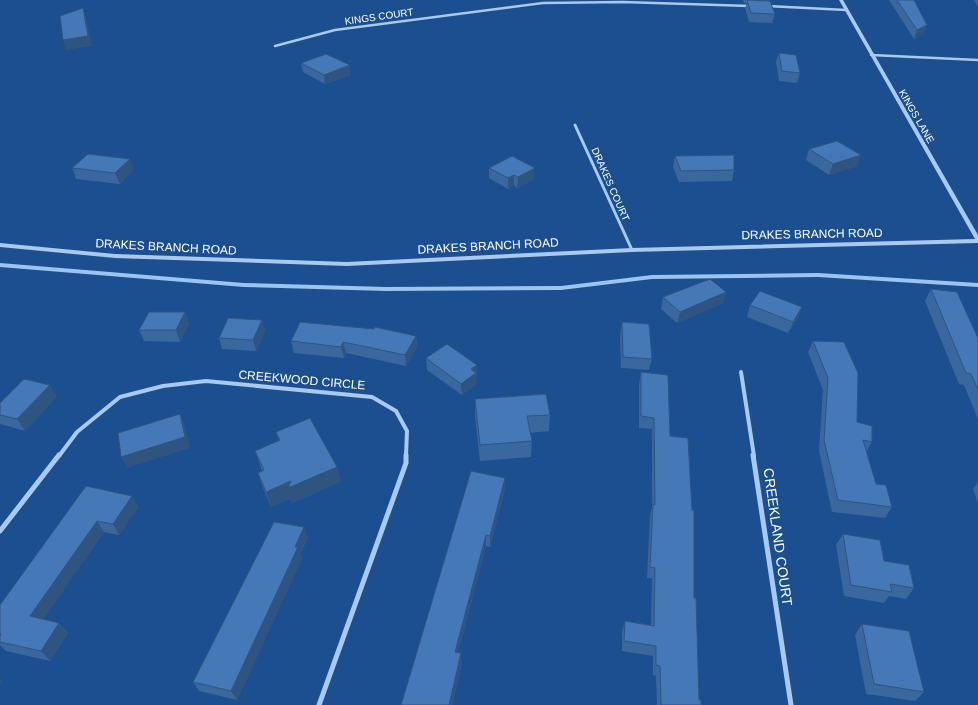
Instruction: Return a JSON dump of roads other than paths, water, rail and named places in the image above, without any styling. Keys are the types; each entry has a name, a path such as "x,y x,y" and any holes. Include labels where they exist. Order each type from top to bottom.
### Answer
{"street":[{"name":"KINGS LANE","path":"841,0 978,241"},
{"name":"KINGS COURT","path":"275,46 335,30 543,3 623,2 753,6"},
{"path":"761,6 846,10"},
{"path":"871,55 978,60"},
{"name":"DRAKES COURT","path":"575,125 632,250"},
{"name":"DRAKES BRANCH ROAD","path":"0,245 115,256 244,262 346,264 632,250 978,241"},
{"name":"CREEKLAND COURT","path":"741,372 791,705"},
{"name":"CREEKWOOD CIRCLE","path":"0,531 77,432 120,397 163,386 206,381 372,397 396,411 407,431 406,463 319,705"}],"waterway":[{"path":"0,265 244,285 386,289 561,288 652,277 818,275 978,285"}]}
